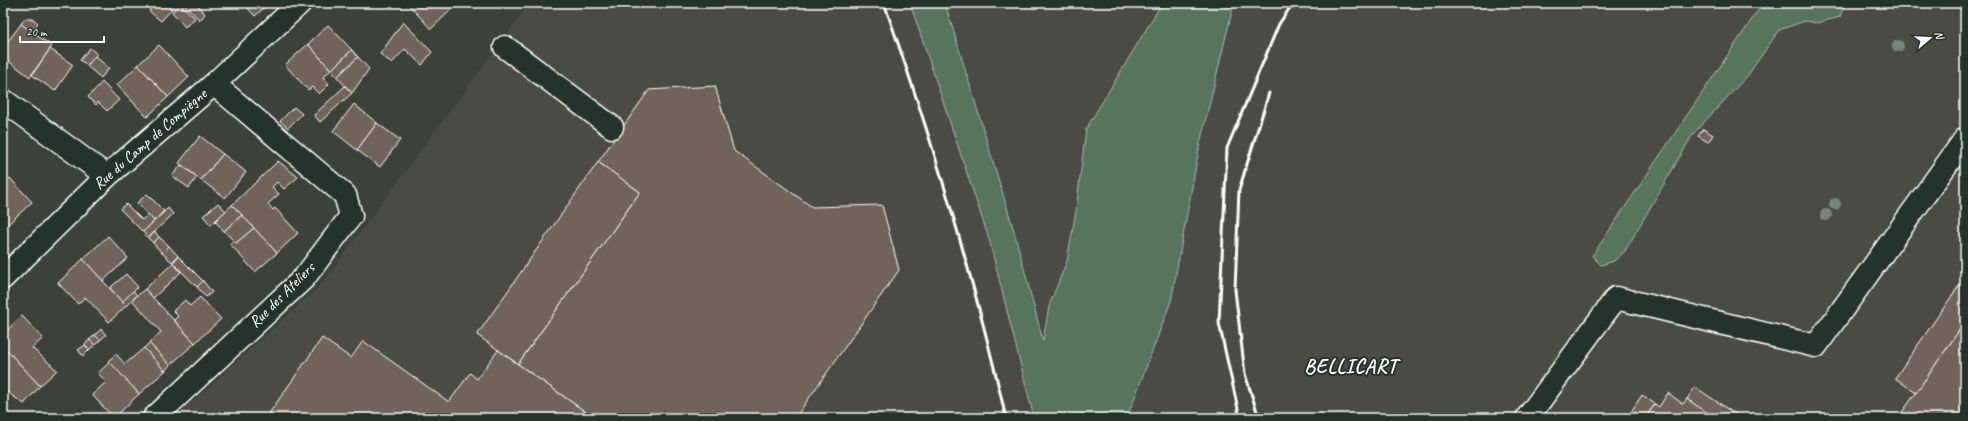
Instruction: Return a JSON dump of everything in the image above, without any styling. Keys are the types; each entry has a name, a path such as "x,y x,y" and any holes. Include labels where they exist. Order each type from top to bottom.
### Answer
{"street":[{"name":"Rue du Camp de Compiègne","path":"3,278 107,176 214,84 300,3"},
{"path":"505,47 612,127"},
{"name":"Rue des Ateliers","path":"154,418 304,278 351,216 345,195 214,84"},
{"path":"3,100 107,176"},
{"path":"1527,418 1616,298 1816,346 1965,139"}],"shaded area":[{"path":"530,3 1965,3 1965,418 175,418 323,283"}],"green space":[{"path":"910,3 945,3 1014,231 1043,341 1049,306 1067,261 1076,211 1086,129 1162,3 1234,3 1200,143 1171,301 1127,418 1034,418 989,239"},
{"path":"1763,3 1845,3 1840,17 1817,23 1805,21 1779,30 1748,75 1693,134 1625,251 1614,261 1601,265 1592,256"}],"building":[{"path":"155,3 171,3 175,6 161,21 149,11"},
{"path":"182,3 196,3 205,14 200,20"},
{"path":"243,3 269,3 255,16"},
{"path":"180,4 195,18 185,27 172,12"},
{"path":"408,4 457,4 431,29"},
{"path":"24,19 33,19 38,23 31,32 21,24"},
{"path":"403,22 432,52 422,65 405,49 392,63 380,54"},
{"path":"21,24 52,46 30,77 3,57 3,48"},
{"path":"328,25 352,50 331,70 308,44"},
{"path":"308,44 331,70 323,77 329,84 319,94 312,87 308,90 285,65"},
{"path":"159,45 189,77 168,97 138,65"},
{"path":"90,48 97,54 87,65 80,60"},
{"path":"50,49 73,65 55,91 32,75"},
{"path":"352,50 358,57 337,77 331,70"},
{"path":"95,56 109,68 101,78 87,66"},
{"path":"358,57 369,69 352,93 337,77"},
{"path":"138,65 168,97 147,117 117,85"},
{"path":"102,82 119,100 107,111 98,102 96,105 88,97"},
{"path":"345,86 352,93 320,122 314,115"},
{"path":"715,86 734,151 812,207 882,205 899,270 795,418 594,418 518,364 640,192 598,162 649,90"},
{"path":"354,104 377,123 357,150 333,131"},
{"path":"294,107 302,114 288,128 280,121"},
{"path":"377,123 400,140 380,167 357,150"},
{"path":"1703,129 1713,135 1708,142 1698,136"},
{"path":"200,136 223,154 201,180 179,163"},
{"path":"223,154 246,172 225,198 201,180"},
{"path":"278,161 298,177 284,189 277,182 272,187 279,194 268,204 273,210 275,208 298,233 277,253 232,205"},
{"path":"598,162 640,192 518,364 477,335"},
{"path":"181,165 197,177 189,188 172,176"},
{"path":"10,178 32,202 4,228 3,184"},
{"path":"147,194 164,211 154,221 137,203"},
{"path":"218,203 226,211 211,225 203,216"},
{"path":"126,204 142,220 148,214 154,221 143,232 120,209"},
{"path":"232,205 242,215 224,231 215,221"},
{"path":"168,208 173,214 148,238 143,232"},
{"path":"242,215 254,228 236,243 224,231"},
{"path":"254,228 277,253 255,272 230,244 233,240 236,243"},
{"path":"155,232 159,237 153,243 148,238"},
{"path":"108,236 128,258 103,281 83,259"},
{"path":"159,237 169,246 162,253 153,243"},
{"path":"169,246 178,256 172,262 162,253"},
{"path":"178,256 203,281 197,287 173,263"},
{"path":"83,259 126,306 109,322 85,297 78,304 58,283"},
{"path":"173,263 181,272 153,298 145,289"},
{"path":"126,274 138,287 122,302 110,288"},
{"path":"1965,277 1965,322 1916,393 1895,378"},
{"path":"203,281 212,292 206,297 197,287"},
{"path":"145,289 195,343 170,365 149,343 161,332 132,300"},
{"path":"133,291 137,295 126,306 122,302"},
{"path":"200,297 221,319 195,343 174,320 178,316 173,311 185,300 190,306"},
{"path":"22,316 43,338 32,348 57,370 40,386 3,346 3,334"},
{"path":"1965,322 1965,418 1898,418 1916,393"},
{"path":"101,329 106,335 100,340 95,335"},
{"path":"95,335 100,340 95,345 89,340"},
{"path":"322,338 351,358 363,341 449,402 470,373 477,379 498,350 594,418 272,418 268,415"},
{"path":"89,340 95,345 89,350 85,345"},
{"path":"149,343 170,365 165,371 144,348"},
{"path":"85,345 89,350 83,356 78,350"},
{"path":"3,346 40,386 24,404 3,389"},
{"path":"144,348 165,371 139,394 108,361 116,354 125,364"},
{"path":"110,362 139,394 114,418 92,395 106,382 98,373"},
{"path":"1695,387 1741,418 1714,418 1687,399"},
{"path":"1668,393 1683,404 1687,399 1714,418 1645,418 1655,404 1659,407"},
{"path":"1642,395 1655,404 1645,418 1627,418"}],"railway":[{"path":"884,3 919,106 951,209 994,366 1006,418"},
{"path":"1240,418 1219,323 1227,148 1279,24 1293,3"},
{"path":"1259,418 1245,374 1235,290 1239,190 1269,93"}],"district":[{"name":"BELLICART","path":"1351,366"}]}
